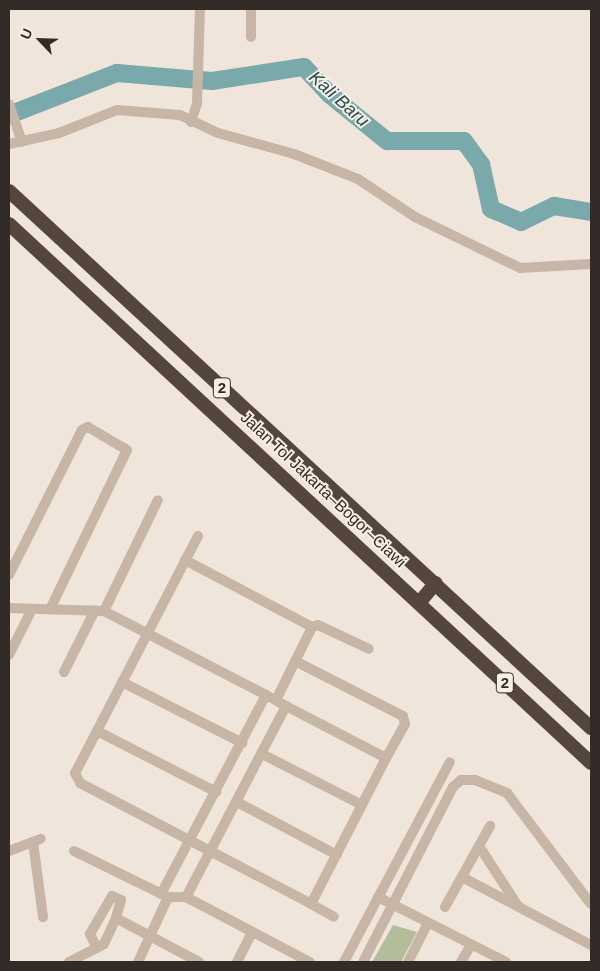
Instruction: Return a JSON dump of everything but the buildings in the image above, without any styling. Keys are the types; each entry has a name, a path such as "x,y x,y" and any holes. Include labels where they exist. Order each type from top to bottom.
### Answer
{"highway":[{"name":"Jalan Tol Jakarta–Bogor–Ciawi","path":"9,191 591,728"},
{"name":"Jalan Tol Jakarta–Bogor–Ciawi","path":"9,224 591,763"},
{"path":"419,602 436,583"}],"street":[{"path":"191,122 198,90 200,9"},
{"path":"250,9 251,37"},
{"path":"9,104 19,124 22,142"},
{"path":"9,144 60,133 102,113 134,108 180,115 191,122 358,179 415,217 520,268 591,264"},
{"path":"9,575 82,430 88,427 127,450 128,455 50,609"},
{"path":"64,672 158,500"},
{"path":"198,536 75,773 80,783 334,917"},
{"path":"185,560 312,627"},
{"path":"9,608 99,610 148,633 386,758"},
{"path":"9,655 32,609"},
{"path":"138,962 165,896 216,792 242,743 295,660 312,627 318,625 369,649"},
{"path":"295,660 404,716 405,724 311,904"},
{"path":"122,682 242,743"},
{"path":"186,897 286,706"},
{"path":"97,731 216,792"},
{"path":"262,754 362,805"},
{"path":"344,962 450,762"},
{"path":"363,962 453,787 469,778 507,793 591,904"},
{"path":"237,802 337,855"},
{"path":"445,908 490,826"},
{"path":"9,851 37,841 43,917"},
{"path":"479,846 519,907"},
{"path":"74,851 165,896 186,897 310,962"},
{"path":"462,877 591,945"},
{"path":"69,962 87,957 104,944 116,918 121,900 112,896 90,934 97,948"},
{"path":"378,898 506,962"},
{"path":"116,918 199,962"},
{"path":"408,962 428,923"},
{"path":"237,962 252,933"},
{"path":"461,962 471,944"}],"green space":[{"path":"393,925 417,932 401,962 372,962"}],"waterway":[{"name":"Kali Baru","path":"9,115 117,73 212,81 304,67 329,94 387,141 464,141 481,164 491,209 521,222 554,206 591,212"}]}
